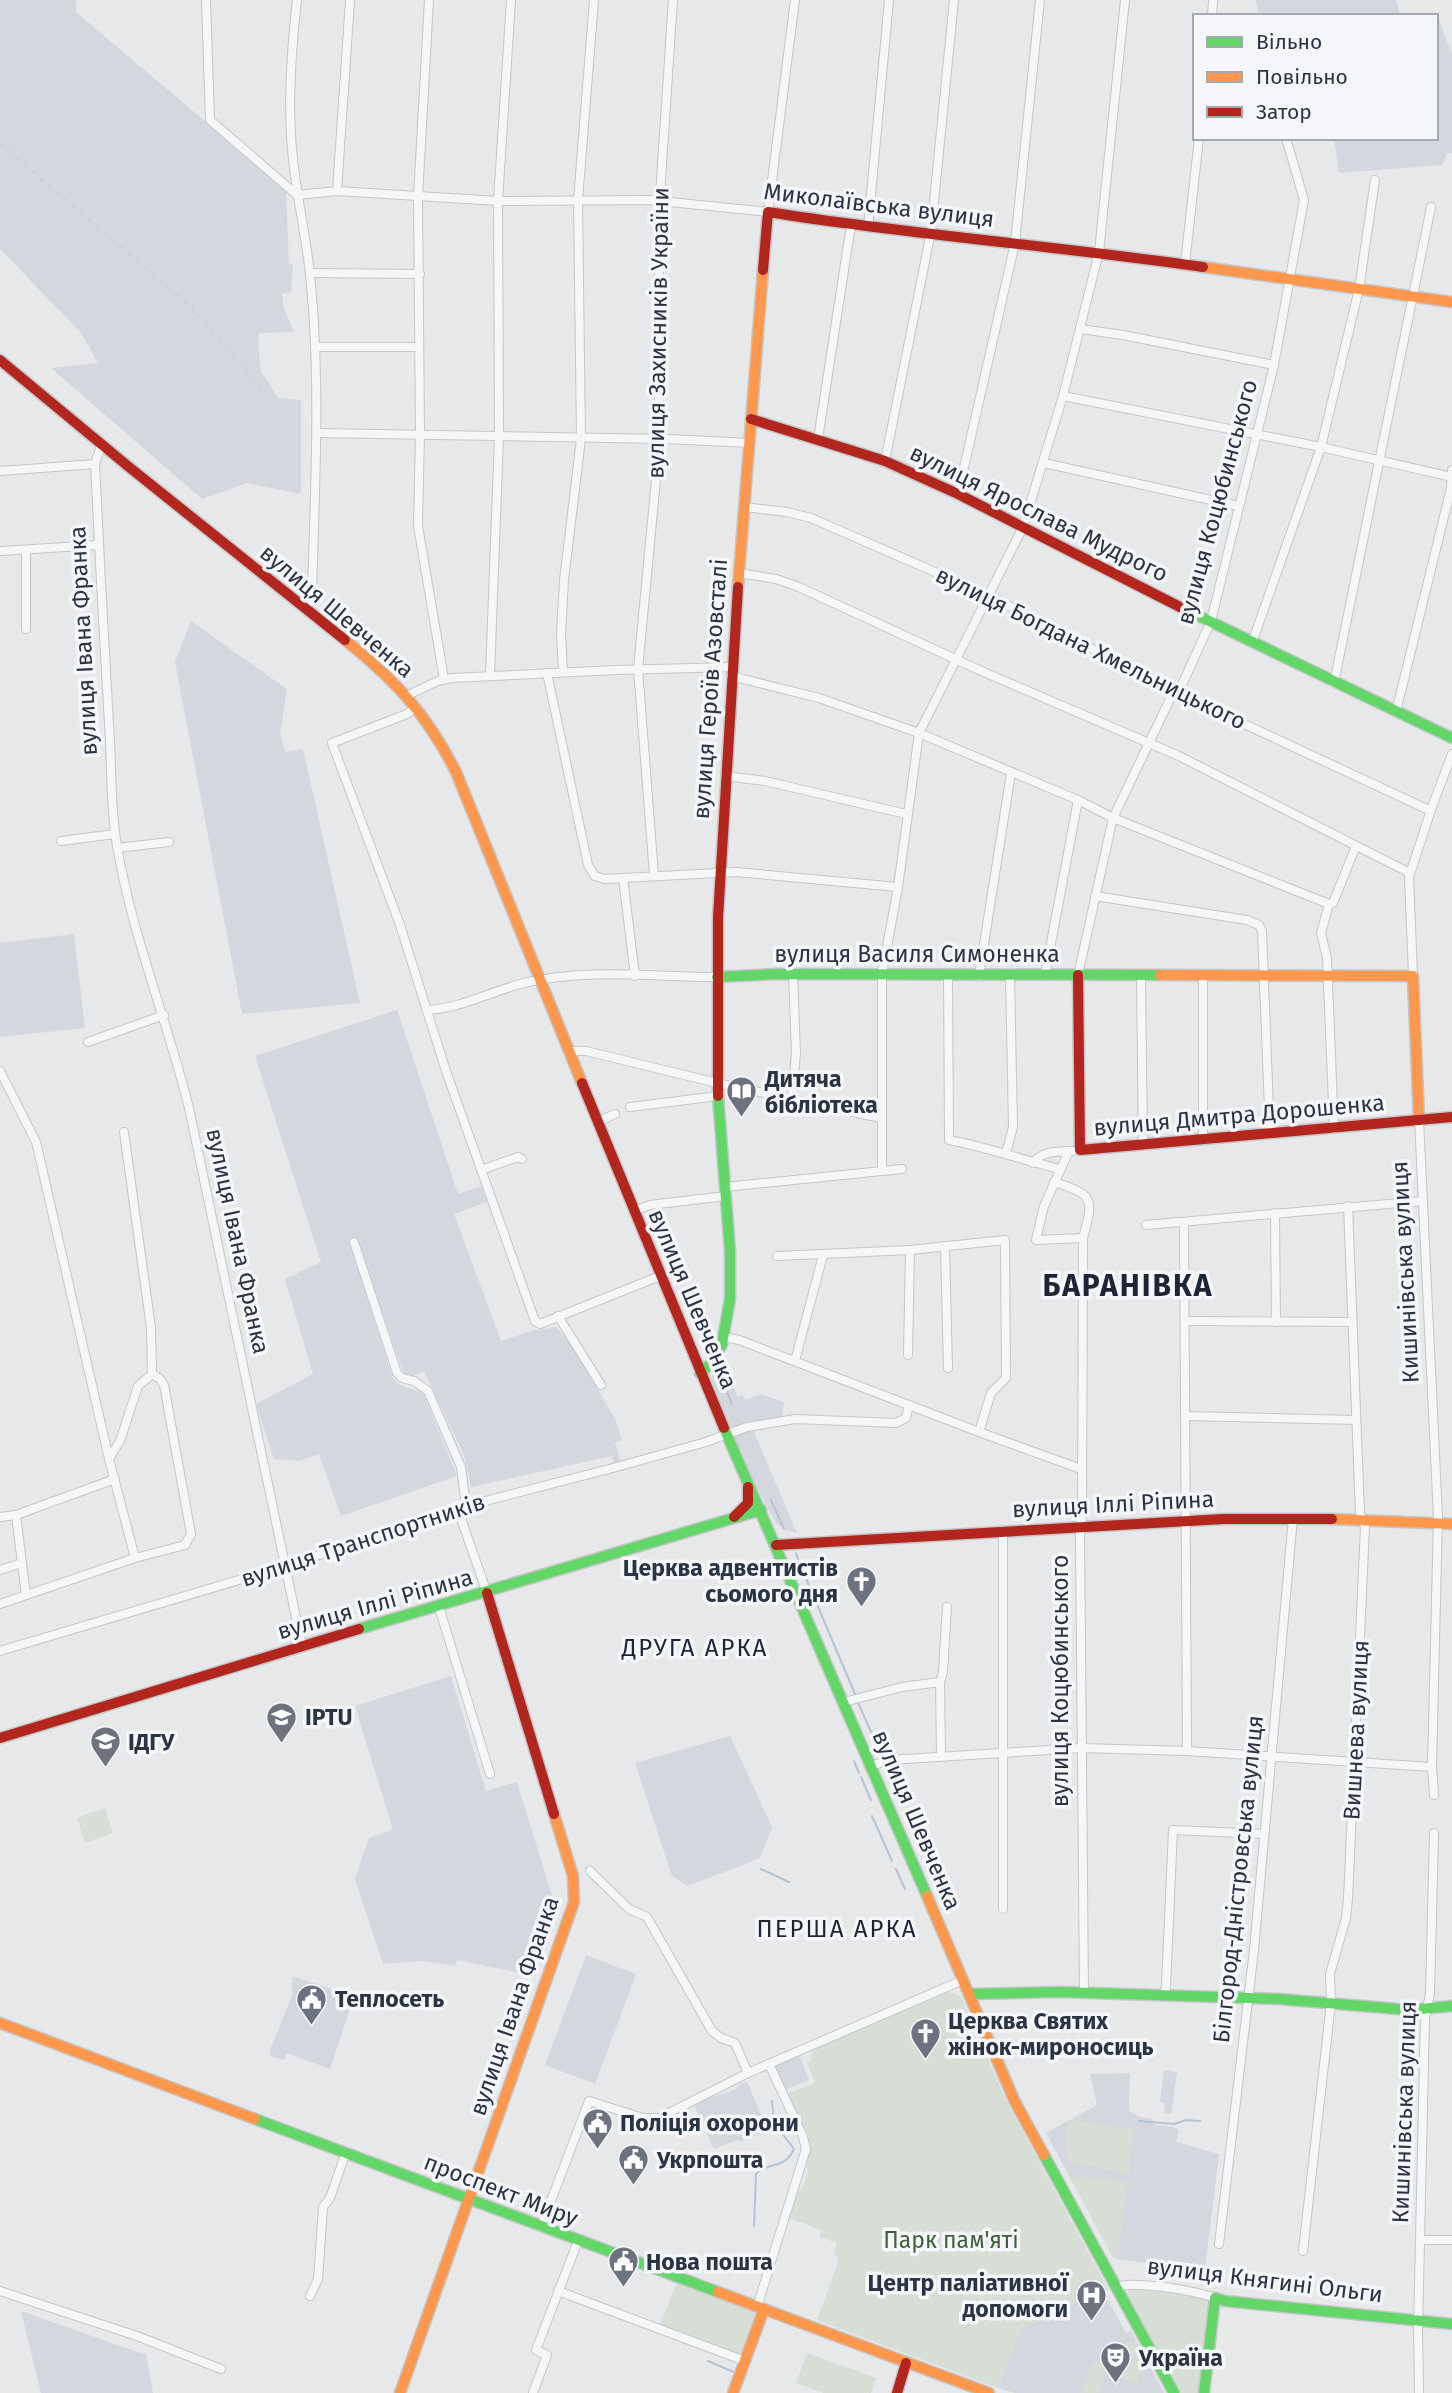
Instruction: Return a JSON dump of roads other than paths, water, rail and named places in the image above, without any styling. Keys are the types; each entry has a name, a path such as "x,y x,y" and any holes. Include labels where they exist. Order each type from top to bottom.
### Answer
{"street":[{"path":"206,0 210,120 297,195"},
{"path":"297,0 292,38 290,99 292,156 310,273 317,433 312,593 306,610"},
{"path":"337,191 350,0"},
{"path":"429,0 418,197 418,526 444,679"},
{"path":"490,675 499,437 498,201 511,0"},
{"path":"563,672 561,634 564,580 581,439 578,200 594,0"},
{"name":"вулиця Захисників України","path":"654,875 638,669 659,439 659,201 673,0"},
{"name":"вулиця Героїв Азовсталі","path":"700,1373 711,1364 724,1337 731,1304 717,1083 719,873 731,671 768,212 794,0"},
{"path":"868,227 889,0"},
{"path":"885,461 931,232 954,0"},
{"path":"958,494 1015,243 1040,0"},
{"path":"882,1170 882,974 898,887 919,733 1023,527 1063,396 1099,252 1125,0"},
{"path":"1185,264 1199,140"},
{"name":"вулиця Коцюбинського","path":"1074,1150 1078,975 1113,818 1149,742 1176,691 1181,687 1211,621 1274,365 1304,200 1287,140"},
{"path":"1251,643 1321,447 1359,289 1375,180"},
{"name":"Миколаївська вулиця","path":"297,195 337,191 498,201 659,201 1099,252 1452,302"},
{"path":"1334,683 1431,207"},
{"path":"818,439 851,225"},
{"path":"310,273 420,274"},
{"path":"1080,329 1274,365"},
{"path":"315,347 419,347"},
{"name":"вулиця Шевченка","path":"0,360 101,446 161,491 375,667 416,707 440,742 456,772 700,1373 1020,2112 1174,2393"},
{"path":"1063,396 1321,447 1452,477"},
{"name":"вулиця Ярослава Мудрого","path":"751,419 885,461 958,494 1251,643 1452,737"},
{"path":"317,433 750,443"},
{"name":"вулиця Івана Франка","path":"101,446 95,464 111,802 117,848 128,898 189,1108 302,1646"},
{"path":"1044,463 1238,506"},
{"path":"0,471 95,464"},
{"path":"1396,712 1451,488 1452,470"},
{"name":"вулиця Богдана Хмельницького","path":"744,507 811,518 990,596 1176,691 1431,811"},
{"path":"0,551 99,545"},
{"path":"26,550 26,629"},
{"path":"739,573 776,579 799,587 955,659 1149,742 1410,873"},
{"path":"406,696 444,679 490,675 638,669 731,671 919,733 1078,800 1113,818 1329,904"},
{"path":"547,673 588,864 591,873 599,879 736,872 898,887"},
{"path":"416,707 407,714 331,743 400,925 426,1010 535,1321 540,1324 660,1276"},
{"name":"Кишинівська вулиця","path":"1434,1795 1432,1767 1438,1524 1410,873 1452,754"},
{"path":"979,975 1011,773"},
{"path":"725,776 765,780 906,814"},
{"path":"1045,975 1078,800"},
{"path":"61,841 115,834"},
{"path":"117,848 169,842"},
{"path":"1334,1129 1327,958 1321,933 1329,904 1333,903 1356,846"},
{"path":"623,878 635,976"},
{"path":"1095,896 1247,920 1259,925 1262,931 1270,1134"},
{"path":"792,1098 796,1072 793,974"},
{"path":"948,974 949,1140 1060,1169"},
{"path":"1006,1153 1013,1127 1010,975"},
{"name":"вулиця Василя Симоненка","path":"426,1010 441,1009 524,983 591,976 1413,976"},
{"path":"1141,976 1143,1145"},
{"path":"1203,976 1203,1140"},
{"path":"88,1042 164,1015"},
{"path":"568,1051 586,1051 717,1083 881,1118"},
{"path":"0,1071 36,1142 114,1479 135,1558"},
{"path":"630,1107 718,1096"},
{"path":"597,1122 615,1114"},
{"name":"вулиця Дмитра Дорошенка","path":"1034,1163 1040,1156 1074,1150 1452,1117"},
{"path":"124,1132 151,1328 152,1374"},
{"path":"1074,1150 1060,1169 1044,1206 1036,1240 1083,1238"},
{"path":"481,1170 518,1157 522,1159"},
{"path":"634,1211 650,1205 726,1192 902,1169"},
{"name":"вулиця Коцюбинського","path":"1055,1182 1082,1192 1088,1198 1090,1214 1083,1238 1081,1469 1084,1993"},
{"path":"1146,1225 1423,1201"},
{"name":"Вишнева вулиця","path":"1303,2251 1331,2003 1330,1974 1346,1918 1355,1762 1365,1529 1360,1513 1348,1206"},
{"path":"1275,1213 1276,1322"},
{"path":"1184,1222 1187,1751"},
{"path":"777,1256 910,1250 1003,1240 1006,1378 991,1392 979,1432"},
{"name":"вулиця Івана Франка","path":"354,1242 397,1373 428,1391 461,1467 462,1508 573,1876 575,1893 560,1946 400,2393"},
{"path":"945,1247 948,1368"},
{"path":"908,1356 910,1250"},
{"path":"795,1361 823,1255"},
{"path":"558,1317 601,1385"},
{"path":"1186,1321 1352,1322"},
{"path":"724,1337 795,1361 1081,1469"},
{"path":"110,1459 120,1441 138,1386 152,1374"},
{"path":"0,1604 135,1558 185,1545 189,1541 191,1534 164,1385 152,1374"},
{"name":"вулиця Транспортників","path":"0,1651 286,1566 462,1508 614,1468 747,1427 795,1419 896,1423 906,1418 909,1405"},
{"path":"1186,1416 1356,1420"},
{"path":"726,1521 740,1513 748,1503 746,1477"},
{"path":"0,1517 16,1515 114,1479"},
{"name":"вулиця Іллі Ріпина","path":"1,1735 761,1510"},
{"path":"16,1515 26,1595"},
{"name":"вулиця Іллі Ріпина","path":"776,1545 1185,1521 1293,1518 1452,1524"},
{"name":"Білгород-Дністровська вулиця","path":"1219,2244 1248,1998 1293,1518"},
{"path":"1003,1531 1003,1909"},
{"path":"791,1578 789,1564 792,1553 800,1546 810,1543"},
{"path":"0,1570 22,1563"},
{"path":"439,1607 490,1774"},
{"path":"941,1756 940,1682 947,1607"},
{"path":"844,1702 902,1687 940,1682"},
{"path":"871,1766 889,1760 1081,1748 1187,1751 1432,1767"},
{"path":"1164,1996 1173,1830 1264,1834"},
{"name":"Кишинівська вулиця","path":"1419,2393 1433,1833"},
{"path":"590,1871 629,1909 647,1917 712,2031 735,2043 748,2073"},
{"path":"541,2227 590,2101 643,2118 659,2118 748,2073 963,1980"},
{"path":"969,1994 1084,1993 1248,1998 1401,2009 1452,2006"},
{"name":"проспект Миру","path":"0,2023 989,2393"},
{"path":"733,2393 761,2308 806,2148 769,2064"},
{"path":"310,2296 318,2279 323,2207 330,2198 346,2152"},
{"path":"1421,2240 1452,2240"},
{"path":"533,2393 547,2355 536,2350 578,2241"},
{"name":"вулиця Княгині Ольги","path":"1116,2287 1129,2284 1202,2293 1225,2301 1452,2324"},
{"path":"0,2291 136,2336 221,2369"},
{"path":"558,2291 745,2361"},
{"path":"1204,2393 1215,2298"},
{"path":"897,2393 906,2363"}],"waterway":[{"path":"715,1365 732,1404"},
{"path":"771,1500 784,1529"},
{"path":"796,1553 798,1560"},
{"path":"799,1562 855,1694"},
{"path":"858,1703 884,1760"},
{"path":"854,1761 859,1773"},
{"path":"861,1777 871,1800"},
{"path":"872,1816 892,1861"},
{"path":"761,1869 789,1882"},
{"path":"896,1869 905,1889"},
{"path":"772,2101 774,2120"},
{"path":"1139,2121 1174,2124 1186,2120 1200,2121"},
{"path":"754,2226 756,2174 785,2160 794,2149 781,2132"},
{"path":"708,2361 736,2373"}],"railway":[{"path":"0,144 192,308 266,396"}],"place":[{"name":"Дитяча бібліотека","path":"742,1119"},
{"name":"Церква адвентистів сьомого дня","path":"861,1608"},
{"name":"IPTU","path":"282,1744"},
{"name":"ІДГУ","path":"105,1769"},
{"name":"Теплосеть","path":"312,2026"},
{"name":"Церква Святих жінок-мироносиць","path":"925,2061"},
{"name":"Поліція охорони","path":"597,2150"},
{"name":"Укрпошта","path":"634,2187"},
{"name":"Нова пошта","path":"623,2289"},
{"name":"Центр паліативної допомоги","path":"1091,2323"},
{"name":"Україна","path":"1116,2385"}],"district":[{"name":"БАРАНІВКА","path":"1128,1286"},
{"name":"ДРУГА АРКА","path":"695,1648"},
{"name":"ПЕРША АРКА","path":"837,1929"}],"park label":[{"name":"Парк пам'яті","path":"951,2240"}]}
